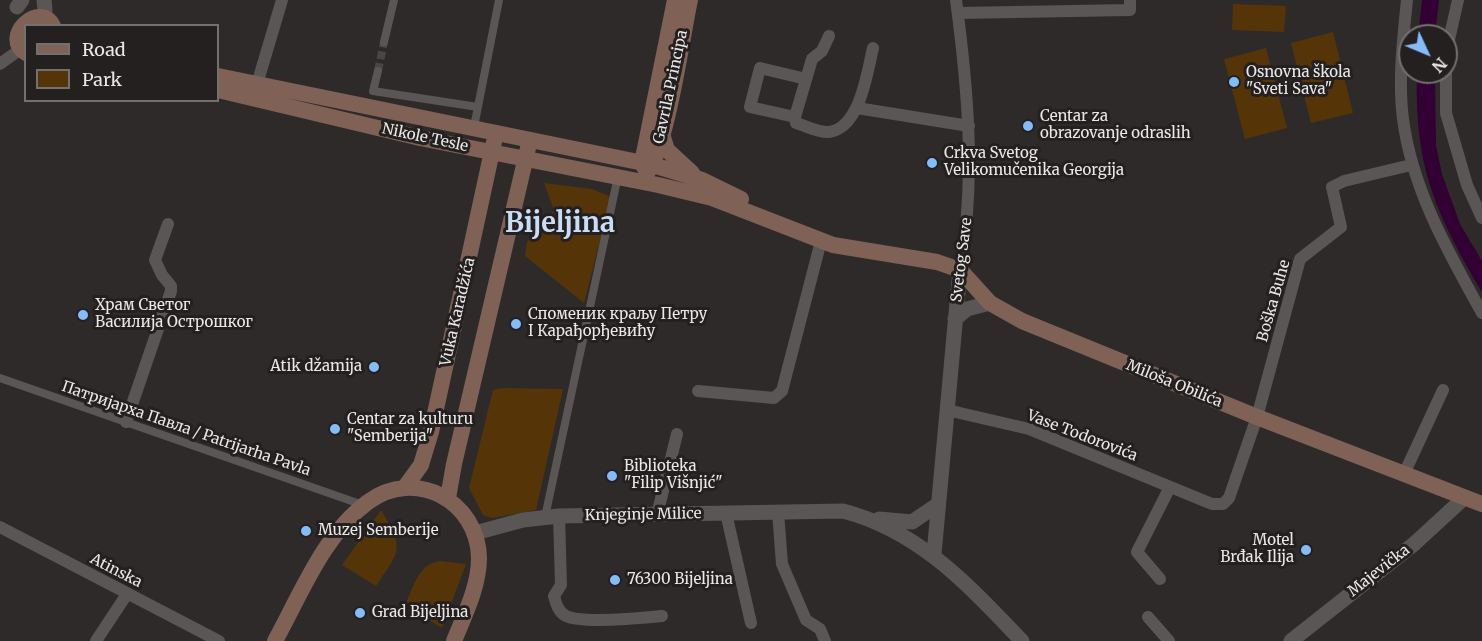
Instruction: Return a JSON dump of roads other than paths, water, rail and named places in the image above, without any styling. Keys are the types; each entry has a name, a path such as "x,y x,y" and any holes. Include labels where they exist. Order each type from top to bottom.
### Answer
{"main road":[{"name":"Gavrila Principa","path":"655,133 675,0"},
{"name":"Gavrila Principa","path":"642,173 655,133 690,0"},
{"path":"14,49 4,33 10,13 32,4 45,5 52,24"},
{"name":"Nikole Tesle","path":"219,76 254,92 420,138 492,152 642,173"},
{"name":"Nikole Tesle","path":"219,90 254,92 496,131 611,156 642,173"},
{"name":"Vuka Karadžića","path":"413,488 431,432 496,131"},
{"path":"611,156 631,149 655,133 675,160 702,180 745,200 768,219"},
{"name":"Vuka Karadžića","path":"448,498 452,472 530,138"},
{"path":"642,173 702,180"},
{"path":"642,173 821,241 881,255 937,262 960,270"},
{"name":"Miloša Obilića","path":"960,270 990,303 1022,321 1257,417 1482,504"},
{"path":"275,641 339,529 379,495 413,488 448,498 467,517 475,533 479,559 476,576 471,598 454,641"}],"street":[{"path":"254,92 282,0"},
{"path":"384,42 394,0"},
{"path":"474,127 499,0"},
{"name":"Svetog Save","path":"934,554 954,319 969,205 969,126 956,0"},
{"path":"958,14 1130,10 1130,0"},
{"path":"1407,0 1401,86 1402,118 1412,165 1428,208 1482,313"},
{"path":"1453,24 1458,0"},
{"path":"829,36 822,51 812,59 795,117 796,123 830,132 845,123 857,108 873,48"},
{"path":"0,64 14,49"},
{"path":"795,117 750,107 760,68 806,79"},
{"path":"378,71 374,91 478,107"},
{"path":"1446,84 1446,113 1467,185 1482,218"},
{"path":"857,108 969,126"},
{"name":"Boška Buhe","path":"1257,417 1300,259 1341,227 1332,188 1344,181 1412,165"},
{"path":"642,173 552,517 561,585 554,596 557,608 566,616 579,618 662,616"},
{"path":"126,422 171,291 171,286 154,260 168,224"},
{"path":"698,391 774,398 782,391 821,241"},
{"path":"954,319 967,309 990,303"},
{"name":"Патријарха Павла / Patrijarha Pavla","path":"0,378 364,506"},
{"path":"1404,474 1443,390"},
{"name":"Vase Todorovića","path":"947,410 1029,429 1212,504 1223,504 1228,498 1257,417"},
{"path":"657,514 677,434"},
{"path":"1160,579 1137,552 1170,487"},
{"name":"Majevička","path":"1291,641 1414,544 1464,498"},
{"path":"872,518 912,522 937,505"},
{"path":"778,512 782,564 806,620 820,629 825,641"},
{"name":"Knjeginje Milice","path":"475,533 523,520 552,517 843,512 872,518 934,554 1022,641"},
{"path":"726,513 751,623"},
{"name":"Atinska","path":"0,527 219,641"},
{"path":"96,641 127,594"},
{"path":"1148,617 1169,641"}],"tunnel":[{"path":"378,71 384,42"}],"place":[{"name":"Osnovna škola \"Sveti Sava\"","path":"1234,82"},
{"name":"Centar za obrazovanje odraslih","path":"1028,126"},
{"name":"Crkva Svetog Velikomučenika Georgija","path":"932,163"},
{"name":"Храм Светог Василија Острошког","path":"83,315"},
{"name":"Споменик краљу Петру I Карађорђевићу","path":"516,324"},
{"name":"Atik džamija","path":"374,367"},
{"name":"Centar za kulturu \"Semberija\"","path":"335,429"},
{"name":"Biblioteka \"Filip Višnjić\"","path":"612,476"},
{"name":"Muzej Semberije","path":"306,531"},
{"name":"Motel Brđak Ilija","path":"1306,550"},
{"name":"76300 Bijeljina","path":"615,580"},
{"name":"Grad Bijeljina","path":"360,613"}],"district":[{"name":"Bijeljina","path":"560,224"}]}
